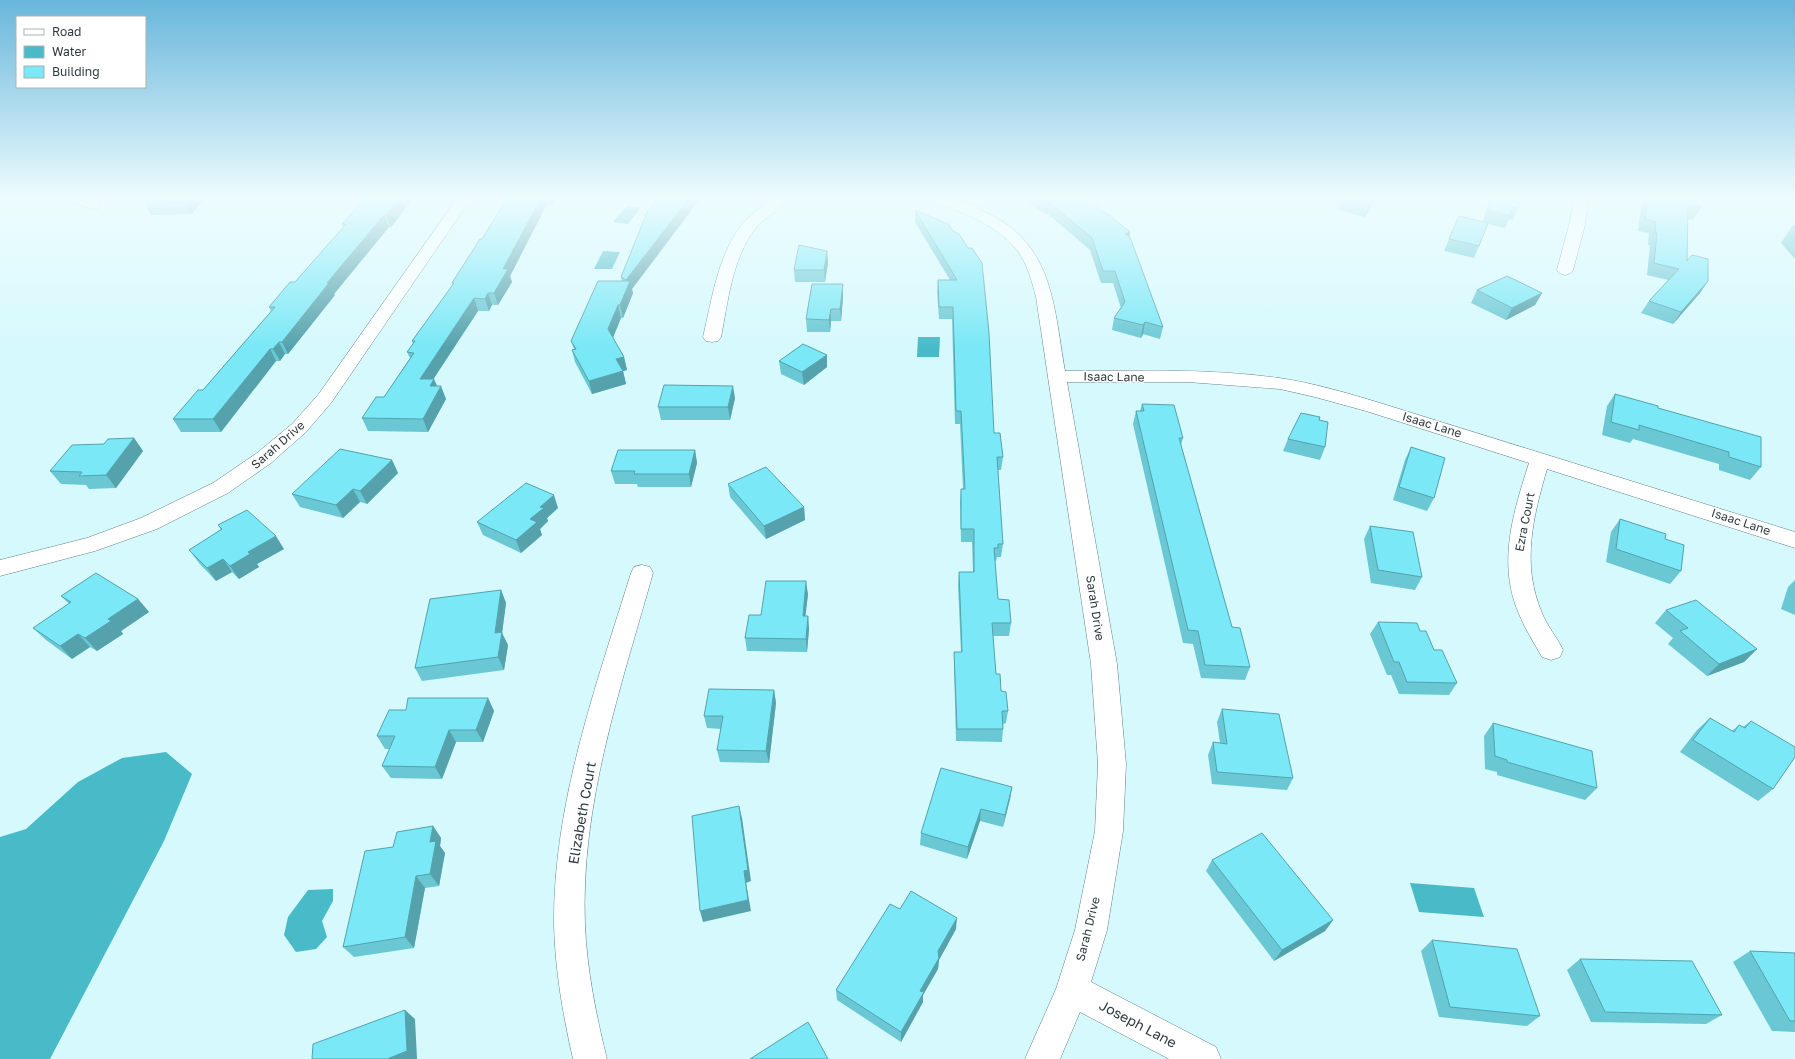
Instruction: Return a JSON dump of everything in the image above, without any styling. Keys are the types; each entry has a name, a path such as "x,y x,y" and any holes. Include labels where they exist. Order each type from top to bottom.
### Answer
{"street":[{"name":"Sarah Drive","path":"0,568 98,542 144,526 187,507 242,475 286,441 308,418 342,376 429,249"},
{"path":"712,337 736,249"},
{"name":"Sarah Drive","path":"1023,249 1037,273 1044,297 1104,664 1112,764 1107,839 1091,930 1072,990 1042,1059"},
{"path":"1565,270 1570,249"},
{"name":"Isaac Lane","path":"1057,376 1217,378 1268,382 1302,388 1373,407 1795,540"},
{"name":"Ezra Court","path":"1540,459 1524,511 1517,550 1518,572 1519,580 1530,614 1551,650"},
{"name":"Elizabeth Court","path":"590,1059 580,1020 570,933 571,879 580,805 599,724 642,573"},
{"name":"Joseph Lane","path":"1072,990 1204,1059"}],"water":[{"path":"603,251 620,252 612,269 594,269"},
{"path":"918,337 940,337 939,357 917,357"},
{"path":"166,752 192,774 164,841 50,1059 0,1059 0,837 26,829 78,782 122,758"},
{"path":"1410,883 1474,888 1484,917 1419,912"},
{"path":"333,889 333,901 322,921 327,937 316,949 296,952 284,935 288,917 308,890"}],"building":[{"path":"324,249 355,249 327,283 329,283 282,342 279,342 273,349 270,349 213,419 173,419 198,390 203,390 275,307 269,307 290,282 295,282"},
{"path":"473,249 513,249 503,269 508,269 494,293 488,293 485,299 474,298 420,379 434,379 430,386 441,386 423,419 362,418 376,397 384,397 414,353 407,352 415,341 412,341 454,283 452,283"},
{"path":"632,249 650,249 626,280 621,277"},
{"path":"798,249 827,251 824,270 794,270"},
{"path":"939,249 973,249 982,263 989,333 994,433 1000,433 1003,457 997,457 1003,544 998,544 998,548 994,548 998,599 1009,600 1011,623 992,623 996,674 1000,674 1001,691 1006,692 1008,711 1002,711 1003,729 957,729 954,652 962,652 959,572 974,572 974,529 961,529 961,489 965,489 961,411 956,411 953,307 939,307 938,280 957,280"},
{"path":"1096,249 1135,249 1163,327 1145,322 1143,325 1114,318 1125,302 1115,271 1103,271"},
{"path":"1655,249 1687,249 1687,261 1692,255 1708,259 1708,281 1681,312 1649,301 1679,269 1654,263"},
{"path":"1507,276 1542,293 1512,308 1477,290"},
{"path":"598,281 630,281 608,329 624,357 616,359 623,371 589,381 572,350 576,349 571,341"},
{"path":"812,284 843,284 840,309 831,309 829,320 806,319"},
{"path":"803,344 827,355 802,372 779,361"},
{"path":"664,385 733,386 728,407 658,407"},
{"path":"1615,394 1658,406 1658,408 1761,437 1761,467 1729,457 1729,452 1639,425 1639,430 1611,422"},
{"path":"1142,404 1174,405 1183,438 1179,438 1232,627 1240,628 1250,667 1205,665 1198,631 1188,630 1136,411 1144,411"},
{"path":"1301,413 1320,417 1319,420 1328,422 1325,447 1288,439"},
{"path":"134,438 106,475 79,476 82,472 50,471 72,445 104,444 108,439"},
{"path":"1411,447 1445,458 1434,498 1399,487"},
{"path":"340,449 392,460 360,491 353,489 336,505 292,494"},
{"path":"618,450 695,450 689,474 634,474 635,471 611,471"},
{"path":"766,467 804,507 764,526 728,484"},
{"path":"526,483 554,495 540,507 544,508 530,519 537,522 516,540 477,522"},
{"path":"247,510 276,536 248,552 250,554 230,566 223,559 207,568 189,550 222,529 218,525"},
{"path":"1620,519 1666,534 1665,539 1684,545 1681,571 1616,549"},
{"path":"1370,526 1413,532 1422,577 1378,570"},
{"path":"96,573 138,599 108,619 111,621 85,638 78,634 60,646 33,628 71,602 61,596"},
{"path":"766,581 806,581 803,616 808,616 806,639 745,638 749,615 761,615"},
{"path":"501,590 495,633 502,632 498,657 415,668 430,599"},
{"path":"1696,600 1757,649 1719,664 1680,631 1688,628 1666,610"},
{"path":"1378,622 1417,623 1420,631 1426,631 1434,650 1442,650 1457,683 1407,682 1399,662 1394,662"},
{"path":"709,689 774,690 766,751 717,750 723,716 704,716"},
{"path":"408,698 488,698 476,730 449,730 435,767 382,766 395,736 377,736 389,710 406,710"},
{"path":"1222,709 1279,714 1293,778 1217,772 1213,742 1227,744"},
{"path":"1710,718 1734,732 1739,725 1745,728 1751,721 1795,747 1795,757 1773,789 1693,740"},
{"path":"1493,723 1592,751 1597,788 1507,762 1507,760 1495,756"},
{"path":"941,768 1012,787 1005,815 981,809 968,847 921,833"},
{"path":"739,806 748,870 744,871 748,900 700,911 692,816"},
{"path":"433,826 430,842 436,841 430,874 416,876 405,937 343,947 365,851 393,847 397,832"},
{"path":"1262,833 1333,920 1282,950 1212,860"},
{"path":"911,891 957,918 938,951 939,958 920,991 924,992 901,1032 836,990 890,904 900,909"},
{"path":"1432,940 1517,949 1540,1016 1450,1007"},
{"path":"1750,951 1795,953 1795,1021 1790,1021"},
{"path":"1580,959 1692,961 1722,1015 1605,1012"},
{"path":"405,1010 407,1051 387,1059 312,1059 313,1044"},
{"path":"808,1022 828,1059 750,1059"}]}
